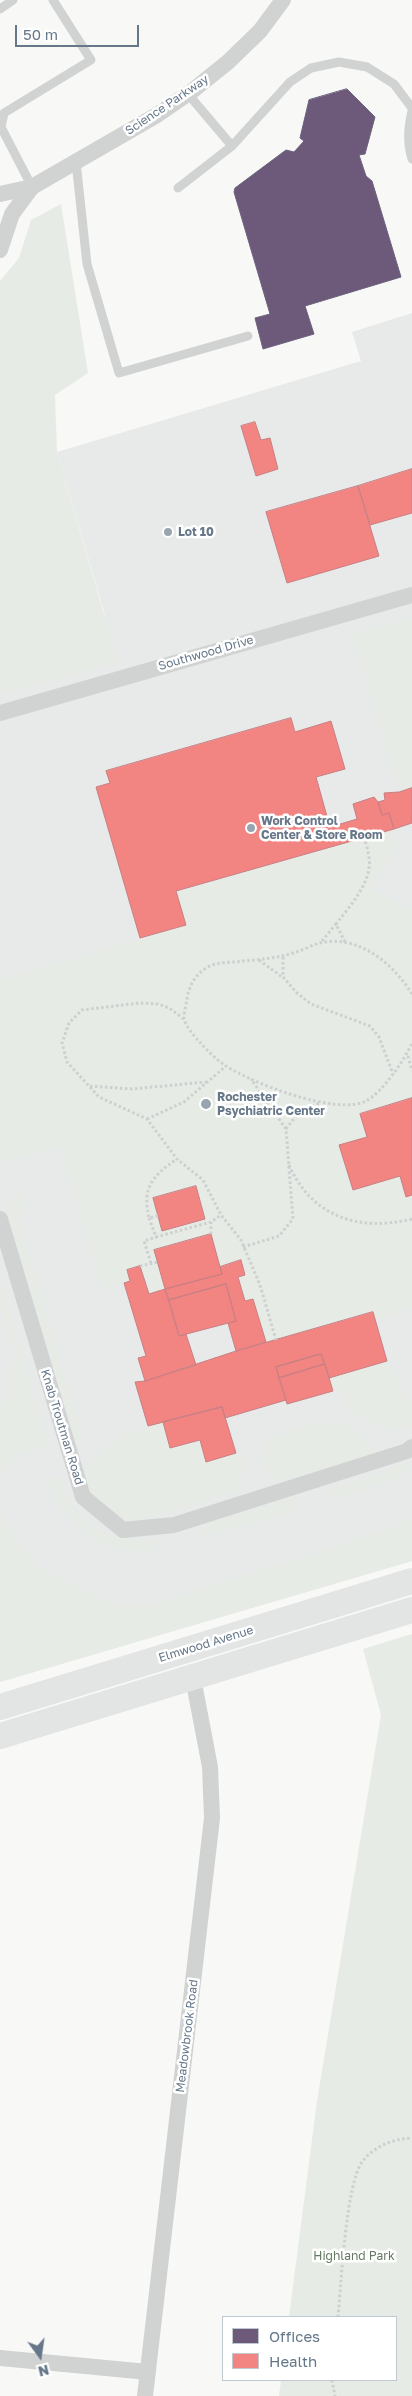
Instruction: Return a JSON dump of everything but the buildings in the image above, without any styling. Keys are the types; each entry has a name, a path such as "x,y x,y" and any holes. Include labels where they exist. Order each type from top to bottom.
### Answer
{"main road":[{"name":"Elmwood Avenue","path":"0,1707 412,1581"},
{"path":"0,1736 412,1610"}],"street":[{"name":"Science Parkway","path":"0,194 32,187 157,115 188,94 228,62 260,31 283,0"},
{"name":"Science Parkway","path":"0,250 12,214 32,187"},
{"name":"Southwood Drive","path":"0,713 412,595"},
{"name":"Knab Troutman Road","path":"0,1219 83,1497 123,1530 174,1526 406,1451 412,1447"},
{"name":"Meadowbrook Road","path":"145,2396 212,1818 210,1767 193,1678"},
{"path":"0,2358 148,2372"}],"lane":[{"path":"0,9 13,0"},
{"path":"32,187 0,127 4,113 91,60 53,0"},
{"path":"178,188 232,146 290,82 311,68 338,62 367,66 394,84 412,110 408,128 408,144 412,159"},
{"path":"188,94 232,146"},
{"path":"76,162 87,264 119,373 248,336"}],"path":[{"path":"184,1019 187,996 194,979 206,968 222,962 284,957 321,941 356,900 370,859 364,837"},
{"path":"336,924 344,942"},
{"path":"321,941 344,942 366,948 389,964 402,978 412,994"},
{"path":"283,977 284,957"},
{"path":"258,960 283,977 297,993 311,1004 370,1026 379,1037 393,1074"},
{"path":"276,1340 260,1284 243,1247 222,1216 203,1180 177,1159 147,1119 100,1097 67,1062 62,1044 69,1023 82,1010 140,1003 158,1004 169,1008 184,1019 193,1034 210,1053 226,1066 302,1099 348,1105 366,1101 393,1074 407,1055 412,1043"},
{"path":"407,1055 412,1071"},
{"path":"147,1119 184,1102 226,1066"},
{"path":"243,1247 279,1236 293,1219 286,1129 251,1078"},
{"path":"90,1086 132,1089 206,1082"},
{"path":"286,1129 298,1113 310,1106 324,1102"},
{"path":"156,1237 145,1202 150,1183 163,1169 177,1159"},
{"path":"288,1162 297,1182 318,1204 340,1218 358,1222 392,1224 412,1219"},
{"path":"149,1218 158,1216"},
{"path":"151,1264 144,1241 211,1222 222,1216"},
{"path":"211,1222 211,1234"},
{"path":"140,1266 158,1262"},
{"path":"338,2316 344,2248 355,2179 362,2163 377,2148 399,2139 412,2138"},
{"path":"332,2381 335,2396"}],"shaded area":[{"name":"Rochester Psychiatric Center","path":"412,313 412,1561 0,1682 0,647 105,615 57,452 361,361 352,332"}],"green space":[{"path":"61,204 88,373 55,395 57,452 118,662 0,694 0,281 19,258 31,220"},
{"path":"412,618 412,788 399,792 352,633"},
{"path":"394,829 396,846 372,889 412,909 412,1098 360,1114 367,1137 339,1145 353,1190 400,1176 406,1197 412,1195 412,1308 375,1319 372,1312 266,1342 253,1299 245,1301 238,1277 245,1275 241,1261 149,1294 140,1266 127,1270 130,1281 102,1289 60,1147 2,1163 0,1155 0,980 186,925 176,891"},
{"path":"22,1192 27,1202 18,1216 83,1438 75,1441 7,1212 12,1197"},
{"path":"0,1280 48,1446 15,1455 0,1478 0,1408 6,1401 14,1352 0,1303"},
{"path":"387,1361 412,1405 412,1428 392,1430 349,1410 343,1394 333,1391 329,1378"},
{"path":"163,1422 170,1448 200,1440 206,1462 236,1453 246,1458 238,1491 140,1520 118,1517 94,1498 83,1473 88,1463 122,1435"},
{"path":"309,1423 341,1423 367,1439 377,1454 279,1483 265,1473 262,1461 265,1440"},
{"path":"406,1461 411,1471 398,1479 328,1499 326,1491 374,1476"},
{"path":"48,1478 61,1478 66,1494 74,1508 83,1519 94,1527 120,1537 152,1540 155,1551 112,1549 88,1536 56,1504"},
{"path":"293,1498 296,1510 198,1539 201,1525"},
{"path":"0,1507 6,1524 36,1566 106,1602 146,1606 312,1554 412,1520 412,1561 0,1682"},
{"name":"Highland Park","path":"412,1634 412,2396 279,2396 281,2381 397,2381 397,2316 289,2316 317,2101 381,1715 363,1649"}],"place":[{"name":"Lot 10","path":"168,532"},
{"name":"Work Control Center & Store Room","path":"251,828"},
{"name":"Rochester Psychiatric Center","path":"206,1104"}]}
